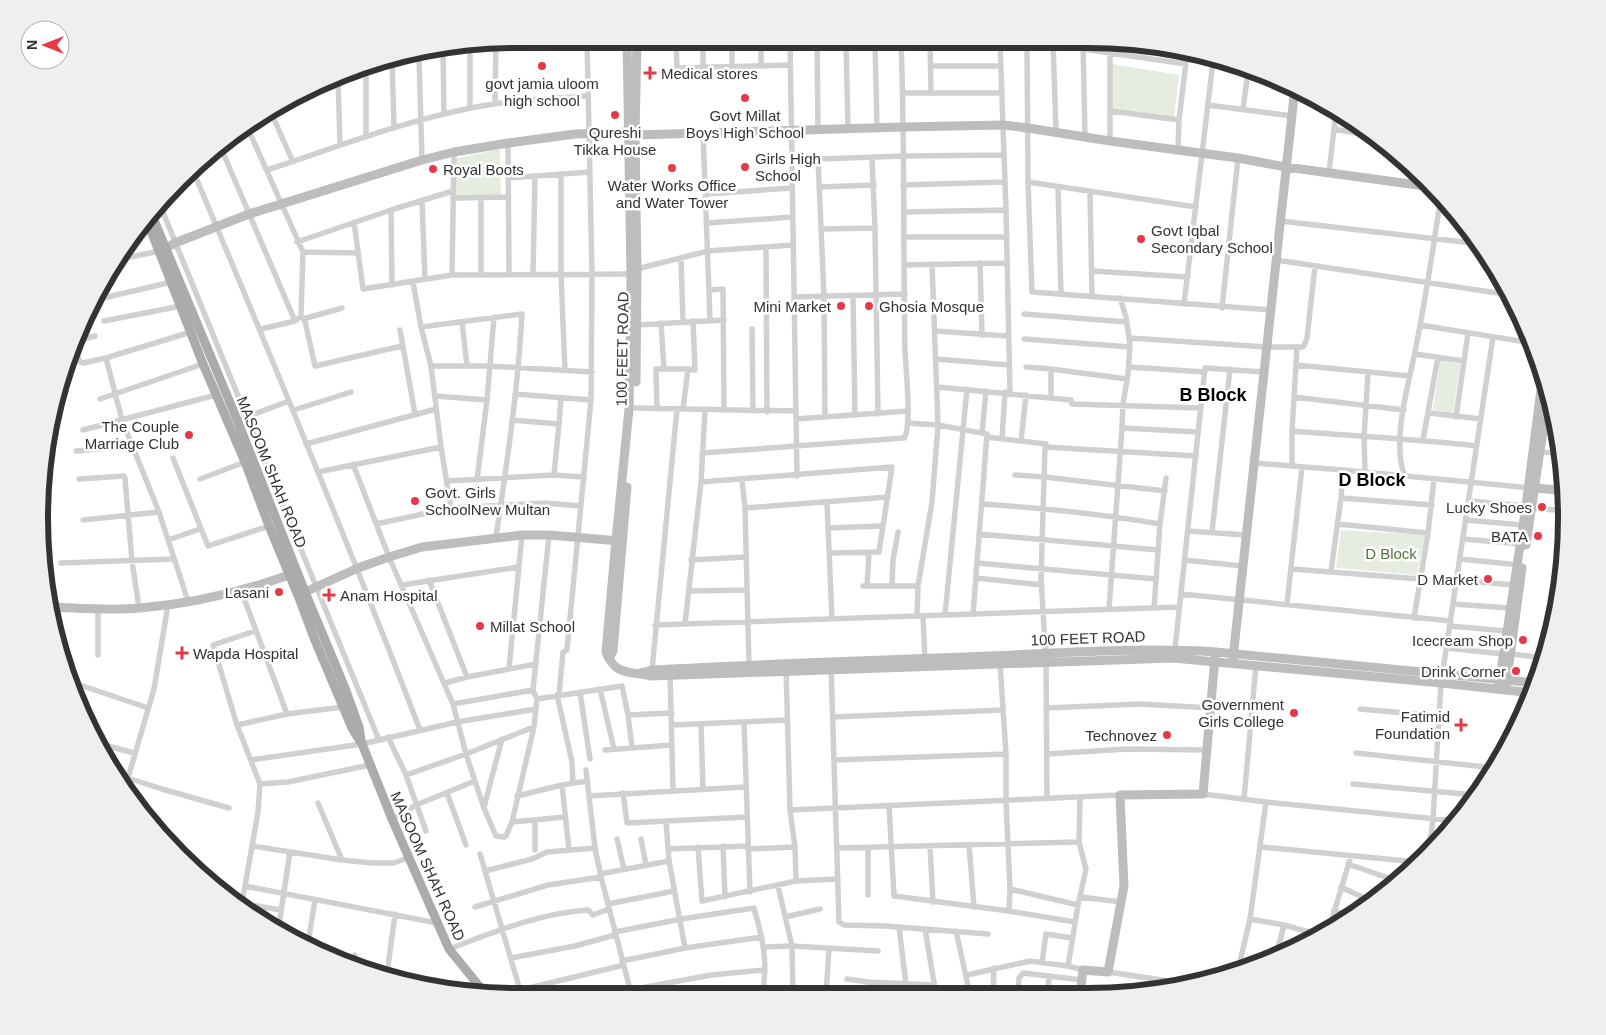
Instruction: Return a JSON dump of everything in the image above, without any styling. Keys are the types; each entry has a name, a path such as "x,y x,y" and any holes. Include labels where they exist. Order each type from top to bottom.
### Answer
{"main road":[{"name":"100 FEET ROAD","path":"631,48 634,272 637,324 635,408 606,652 613,665 620,670 651,676 670,672 749,664 786,668"},
{"name":"100 FEET ROAD","path":"632,61 635,48"},
{"path":"1233,659 1294,95"},
{"path":"163,250 175,243 249,214 422,160 454,152 508,143 589,133 703,133 848,128 1003,126 1028,128 1421,185"},
{"name":"MASOOM SHAH ROAD","path":"154,220 172,282 203,364 216,395 237,418 245,462 274,529 305,592 355,714 362,743"},
{"name":"MASOOM SHAH ROAD","path":"150,225 163,250 237,418 289,575 343,707 362,743 449,950 478,985"},
{"name":"100 FEET ROAD","path":"619,541 629,409 634,272"},
{"path":"1503,685 1532,488 1542,395"},
{"path":"1532,488 1548,423"},
{"path":"1532,488 1557,490"},
{"path":"1507,654 1506,631 1514,585 1520,565 1523,525 1529,507"},
{"path":"305,592 358,568 422,547 522,535 549,535 619,541"},
{"path":"57,607 98,609 168,605 241,590 289,575"},
{"path":"314,638 322,634"},
{"name":"100 FEET ROAD","path":"640,674 652,670 670,672 786,668 1045,657 1175,649 1233,659 1503,685 1525,691"},
{"name":"100 FEET ROAD","path":"1045,657 1215,657"},
{"path":"1081,988 1083,970 1108,972 1122,902 1123,867 1120,795 1203,794 1215,657"},
{"name":"100 FEET ROAD","path":"1233,659 1256,666 1442,678"},
{"name":"100 FEET ROAD","path":"1503,685 1528,684"}],"street":[{"path":"573,783 572,762 558,695 563,652 567,650 591,400 592,274 588,48"},
{"path":"676,48 676,68 790,65"},
{"path":"703,48 703,68"},
{"path":"732,48 732,67"},
{"path":"761,48 761,66"},
{"path":"790,48 797,476"},
{"path":"817,48 818,129"},
{"path":"846,48 848,128"},
{"path":"875,48 877,128"},
{"path":"702,453 904,438 908,432 901,48"},
{"path":"930,48 931,93"},
{"path":"1000,48 1007,237 1009,365 1002,439"},
{"path":"1027,48 1028,182 1032,292 1222,308 1271,310"},
{"path":"1053,48 1056,132"},
{"path":"1083,48 1085,137"},
{"path":"1090,48 1110,54 1186,64"},
{"path":"495,104 496,49"},
{"path":"470,51 470,108"},
{"path":"443,54 444,114"},
{"path":"1110,54 1110,141"},
{"path":"419,59 422,160"},
{"path":"1178,150 1179,120 1187,59"},
{"path":"392,65 394,128"},
{"path":"1184,304 1213,65"},
{"path":"931,66 1000,66"},
{"path":"366,72 366,137"},
{"path":"1243,109 1248,75"},
{"path":"334,85 338,84 340,145"},
{"path":"903,93 1001,93"},
{"path":"267,170 420,120 470,108 588,96"},
{"path":"1208,105 1292,116"},
{"path":"1111,111 1179,120"},
{"path":"273,116 293,162"},
{"path":"1329,172 1335,117"},
{"path":"1334,129 1356,131"},
{"path":"250,132 303,252 302,318 316,366 402,346"},
{"path":"703,133 710,320"},
{"path":"508,143 509,275"},
{"path":"223,152 295,320"},
{"path":"452,275 454,152"},
{"path":"792,160 1004,155"},
{"path":"872,158 878,414"},
{"path":"1222,308 1238,158"},
{"path":"818,159 824,296 825,417"},
{"path":"508,178 590,172"},
{"path":"561,174 565,371"},
{"path":"195,176 294,410 306,444 358,568 420,730"},
{"path":"534,274 535,176"},
{"path":"903,185 1004,182"},
{"path":"1028,182 1196,207"},
{"path":"819,187 874,184"},
{"path":"1058,187 1061,294"},
{"path":"706,194 792,188"},
{"path":"297,242 453,191"},
{"path":"1090,192 1092,297"},
{"path":"453,198 508,197"},
{"path":"481,198 481,275"},
{"path":"422,201 424,279"},
{"path":"1404,475 1400,463 1399,439 1440,205"},
{"path":"391,210 392,285"},
{"path":"904,212 1006,210"},
{"path":"162,211 237,418 316,587 379,740"},
{"path":"707,223 793,217"},
{"path":"1280,221 1469,243"},
{"path":"354,222 363,289 452,275 634,272 708,251 793,245"},
{"path":"821,229 875,228"},
{"path":"904,237 1007,237"},
{"path":"766,246 767,412"},
{"path":"126,258 163,250"},
{"path":"303,252 358,254"},
{"path":"681,259 683,322"},
{"path":"1276,260 1501,293"},
{"path":"980,263 982,335"},
{"path":"904,265 1007,263"},
{"path":"925,662 918,586 932,502 938,425 932,264"},
{"path":"1129,338 1267,347 1297,348 1304,346 1306,343 1315,266"},
{"path":"1092,271 1188,277"},
{"path":"102,298 172,282"},
{"path":"413,282 421,327 431,366 451,508"},
{"path":"709,290 723,289 724,410"},
{"path":"794,296 905,294"},
{"path":"854,295 854,416"},
{"path":"1110,610 1123,404 1130,347 1127,322 1120,298"},
{"path":"104,321 181,306"},
{"path":"261,330 342,308"},
{"path":"421,327 522,314 519,368 506,477 496,537"},
{"path":"1024,314 1127,322"},
{"path":"477,480 488,400 494,317"},
{"path":"637,324 724,320"},
{"path":"658,409 656,369 695,370 693,321"},
{"path":"462,322 467,366"},
{"path":"661,323 664,369"},
{"path":"1420,325 1525,342"},
{"path":"752,329 753,411"},
{"path":"400,330 415,414"},
{"path":"935,331 1008,336"},
{"path":"77,353 82,363 106,358 191,332"},
{"path":"1456,417 1468,332"},
{"path":"82,339 95,336"},
{"path":"1430,840 1442,678 1493,337"},
{"path":"1024,339 1130,347"},
{"path":"1292,466 1297,348"},
{"path":"1415,354 1464,361"},
{"path":"106,358 122,420 159,512 188,601"},
{"path":"1423,440 1438,358"},
{"path":"936,359 1009,365"},
{"path":"100,399 203,364"},
{"path":"1296,365 1410,376"},
{"path":"431,366 490,366 592,372"},
{"path":"1129,366 1205,372"},
{"path":"1026,367 1127,379"},
{"path":"1175,649 1205,368 1264,372"},
{"path":"652,670 655,624 680,409 688,369"},
{"path":"1051,369 1051,398"},
{"path":"1212,532 1230,369"},
{"path":"1365,472 1364,437 1368,373"},
{"path":"937,387 1026,394 1072,400 1072,404 1123,404 1201,408"},
{"path":"944,615 967,389"},
{"path":"973,614 982,504 986,391"},
{"path":"294,410 351,392"},
{"path":"515,394 591,400"},
{"path":"1021,441 1026,394"},
{"path":"83,430 216,395"},
{"path":"435,396 488,400"},
{"path":"1294,397 1404,410"},
{"path":"554,476 561,398"},
{"path":"237,418 289,402"},
{"path":"635,408 767,412 796,411"},
{"path":"306,444 436,409"},
{"path":"685,624 701,482 705,410"},
{"path":"796,419 908,411"},
{"path":"1428,413 1481,419"},
{"path":"512,420 559,424"},
{"path":"908,423 938,425 1002,439 1046,444 1042,585 1047,798"},
{"path":"1122,428 1198,432"},
{"path":"1292,431 1423,440 1477,446"},
{"path":"76,451 132,446"},
{"path":"318,472 441,447"},
{"path":"1045,447 1196,456"},
{"path":"1540,452 1554,453"},
{"path":"173,458 206,545 210,546 274,529"},
{"path":"200,479 245,462"},
{"path":"1254,463 1532,488"},
{"path":"353,464 389,557 453,704 475,782 496,836 506,836 512,822 516,796 534,727 537,699 533,690 549,535"},
{"path":"701,482 797,476 892,467 879,552 830,553"},
{"path":"1287,604 1302,467"},
{"path":"1331,571 1343,470"},
{"path":"79,478 124,476 132,560 139,608"},
{"path":"1015,476 1045,477 1165,491"},
{"path":"447,481 506,477 584,477"},
{"path":"1154,608 1160,524 1166,478"},
{"path":"1414,618 1432,505 1434,478"},
{"path":"742,480 745,508 749,664"},
{"path":"745,508 888,497"},
{"path":"1341,498 1432,505"},
{"path":"1468,501 1558,510"},
{"path":"376,524 451,508 545,503 581,506"},
{"path":"828,503 832,619"},
{"path":"982,504 1044,508 1160,524"},
{"path":"83,520 159,512"},
{"path":"1466,520 1523,525"},
{"path":"1337,524 1428,533"},
{"path":"828,528 883,526"},
{"path":"168,540 200,529"},
{"path":"1188,531 1246,535"},
{"path":"892,586 893,560 898,532"},
{"path":"979,534 1158,550"},
{"path":"509,669 522,535"},
{"path":"1463,539 1521,544"},
{"path":"869,552 865,586 918,586"},
{"path":"692,560 746,557"},
{"path":"1460,558 1520,565"},
{"path":"61,563 174,559"},
{"path":"1184,560 1243,566"},
{"path":"977,563 1156,579"},
{"path":"402,585 518,567"},
{"path":"1292,569 1421,579"},
{"path":"976,578 1042,585"},
{"path":"429,580 468,677"},
{"path":"1457,580 1514,585"},
{"path":"241,590 287,714"},
{"path":"689,591 747,590"},
{"path":"1181,594 1414,618 1506,631"},
{"path":"1453,604 1510,608"},
{"path":"168,605 154,689 128,776 130,779 229,808"},
{"path":"655,624 1180,607"},
{"path":"98,609 98,655"},
{"path":"243,899 258,812 260,784 237,725 213,645 255,630"},
{"path":"1447,648 1537,657"},
{"path":"1000,659 1006,754 1009,911"},
{"path":"445,684 468,677 536,664"},
{"path":"831,666 839,922 844,924 956,930 988,934"},
{"path":"1244,799 1256,666"},
{"path":"786,668 790,810 795,848 796,881"},
{"path":"670,672 672,790"},
{"path":"78,684 148,708"},
{"path":"537,699 622,686 632,747"},
{"path":"600,689 614,749"},
{"path":"453,704 533,690"},
{"path":"580,692 590,759"},
{"path":"1046,708 1141,704 1211,708"},
{"path":"237,725 287,714 343,707"},
{"path":"251,760 379,740 457,722 536,709"},
{"path":"1360,709 1438,716"},
{"path":"833,717 1003,710"},
{"path":"628,715 672,713"},
{"path":"672,725 786,720"},
{"path":"744,722 750,892"},
{"path":"702,724 702,789"},
{"path":"406,775 534,727"},
{"path":"388,737 406,775 426,831"},
{"path":"484,808 502,739"},
{"path":"605,750 672,745"},
{"path":"107,746 134,753"},
{"path":"1047,754 1127,748 1208,750"},
{"path":"1356,753 1486,767"},
{"path":"834,760 1006,754"},
{"path":"260,784 288,782 370,765"},
{"path":"586,770 600,875 630,988"},
{"path":"516,796 587,781"},
{"path":"392,818 447,792 475,782"},
{"path":"1354,784 1468,794"},
{"path":"562,785 569,850"},
{"path":"589,796 745,787"},
{"path":"447,792 466,845"},
{"path":"623,793 627,823 746,817"},
{"path":"1203,794 1448,820"},
{"path":"790,810 1120,795"},
{"path":"1068,966 1086,869 1079,842 1080,797"},
{"path":"1240,963 1250,919 1262,847 1266,802"},
{"path":"318,803 342,860"},
{"path":"889,805 894,896 974,908 1009,911 1075,922"},
{"path":"512,822 566,817"},
{"path":"535,820 535,850"},
{"path":"666,821 669,861 685,948"},
{"path":"617,839 624,869"},
{"path":"641,839 646,865"},
{"path":"837,848 1079,842"},
{"path":"969,845 974,908"},
{"path":"252,846 342,860 394,863 410,857"},
{"path":"668,849 723,846 795,848"},
{"path":"723,846 725,897"},
{"path":"930,846 933,902"},
{"path":"698,847 702,901 796,881 838,879"},
{"path":"868,847 868,895"},
{"path":"1262,847 1407,863"},
{"path":"485,871 532,859 548,852 595,848"},
{"path":"279,923 290,852"},
{"path":"480,854 519,988"},
{"path":"1331,921 1351,856"},
{"path":"475,908 494,900 548,885 669,861"},
{"path":"1348,864 1389,878"},
{"path":"245,886 437,923"},
{"path":"778,886 792,946 793,988"},
{"path":"1341,887 1364,898"},
{"path":"1010,889 1078,905"},
{"path":"449,950 503,929 557,914 588,910 593,915 609,906 674,891"},
{"path":"1080,897 1122,902"},
{"path":"309,938 315,900"},
{"path":"511,958 575,946 615,933 680,919 754,908 764,947 762,988"},
{"path":"785,918 820,909"},
{"path":"260,910 281,910"},
{"path":"1334,910 1342,913"},
{"path":"388,969 394,914"},
{"path":"1250,919 1308,931"},
{"path":"1278,947 1284,925"},
{"path":"899,927 906,984"},
{"path":"925,929 935,988"},
{"path":"956,930 969,988"},
{"path":"1042,963 1046,934 1072,938"},
{"path":"528,988 685,948 762,937"},
{"path":"764,947 792,946 878,951"},
{"path":"826,988 829,949"},
{"path":"967,975 1030,961 1083,970"},
{"path":"993,988 994,968"},
{"path":"650,988 711,975 764,970"},
{"path":"1108,972 1165,980"},
{"path":"1019,988 1020,975 1023,973 1082,980"},
{"path":"1048,988 1049,976"},
{"path":"847,979 868,982 934,985"},
{"path":"868,982 868,988"}],"green space":[{"path":"1112,64 1179,75 1174,118 1111,111"},
{"path":"500,149 501,199 453,201 454,159"},
{"path":"1440,360 1460,364 1453,413 1433,410"},
{"name":"D Block","path":"1341,530 1425,535 1417,575 1336,568"}],"place":[{"name":"govt jamia uloom high school","path":"542,66"},
{"name":"Medical stores","path":"650,73"},
{"name":"Govt Millat Boys High School","path":"745,98"},
{"name":"Qureshi Tikka House","path":"615,115"},
{"name":"Girls High School","path":"745,167"},
{"name":"Water Works Office and Water Tower","path":"672,168"},
{"name":"Royal Boots","path":"433,169"},
{"name":"Govt Iqbal Secondary School","path":"1141,239"},
{"name":"Mini Market","path":"841,306"},
{"name":"Ghosia Mosque","path":"869,306"},
{"name":"The Couple Marriage Club","path":"189,435"},
{"name":"Govt. Girls SchoolNew Multan","path":"415,501"},
{"name":"Lucky Shoes","path":"1542,507"},
{"name":"BATA","path":"1538,536"},
{"name":"D Market","path":"1488,579"},
{"name":"Lasani","path":"279,592"},
{"name":"Anam Hospital","path":"329,595"},
{"name":"Millat School","path":"480,626"},
{"name":"Icecream Shop","path":"1523,640"},
{"name":"Wapda Hospital","path":"182,653"},
{"name":"Drink Corner","path":"1516,671"},
{"name":"Government Girls College","path":"1294,713"},
{"name":"Fatimid Foundation","path":"1461,725"},
{"name":"Technovez","path":"1167,735"}],"district":[{"name":"B Block","path":"1213,395"},
{"name":"D Block","path":"1372,480"}]}
